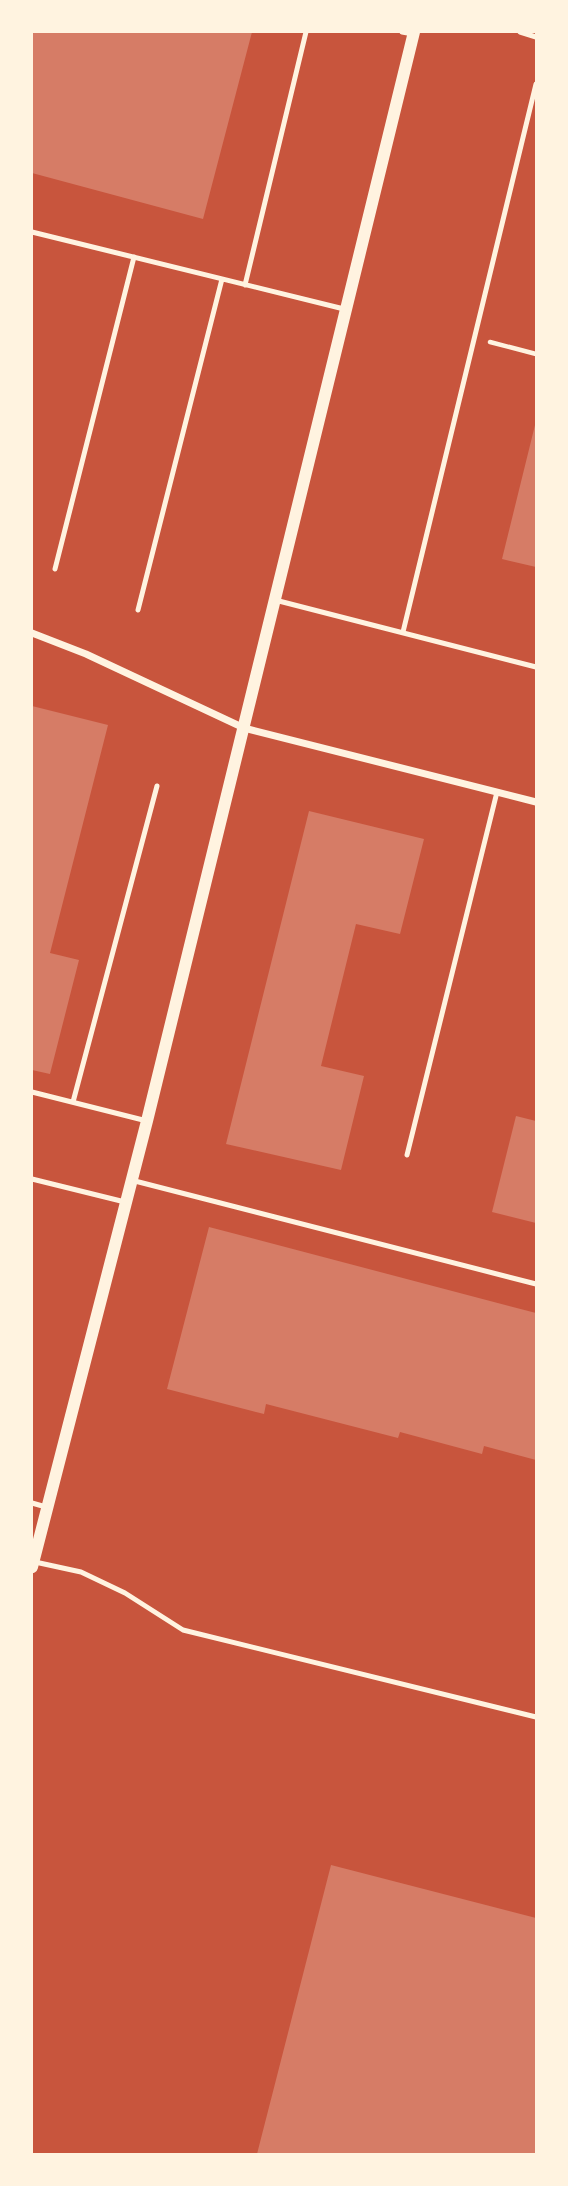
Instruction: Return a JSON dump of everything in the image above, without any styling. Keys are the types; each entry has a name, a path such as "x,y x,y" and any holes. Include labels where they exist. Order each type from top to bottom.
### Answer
{"street":[{"path":"32,1564 244,728 346,310 410,32"},
{"path":"32,633 86,654 244,728 537,802"}],"lane":[{"path":"245,285 306,32"},
{"path":"520,32 537,37"},
{"path":"403,632 537,84"},
{"path":"32,232 346,310"},
{"path":"55,569 134,257"},
{"path":"138,610 222,279"},
{"path":"275,600 537,667"},
{"path":"73,1102 157,786"},
{"path":"407,1155 497,792"},
{"path":"32,1092 146,1121"},
{"path":"32,1179 125,1202"},
{"path":"131,1180 537,1283"},
{"path":"32,1503 46,1507"},
{"path":"32,1564 81,1573 125,1593 183,1630 537,1717"}],"path":[{"path":"474,339 537,354"}],"building":[{"path":"32,32 252,32 203,219 32,173"},
{"path":"536,421 536,567 502,559"},
{"path":"32,706 108,725 50,953 79,960 50,1074 32,1070"},
{"path":"309,811 424,839 400,934 356,924 321,1066 364,1076 341,1170 226,1144"},
{"path":"516,1116 536,1121 536,1223 492,1212"},
{"path":"209,1227 536,1313 536,1460 484,1446 482,1454 400,1432 398,1438 266,1404 264,1414 167,1389"},
{"path":"331,1865 536,1918 536,2154 257,2154"}]}
